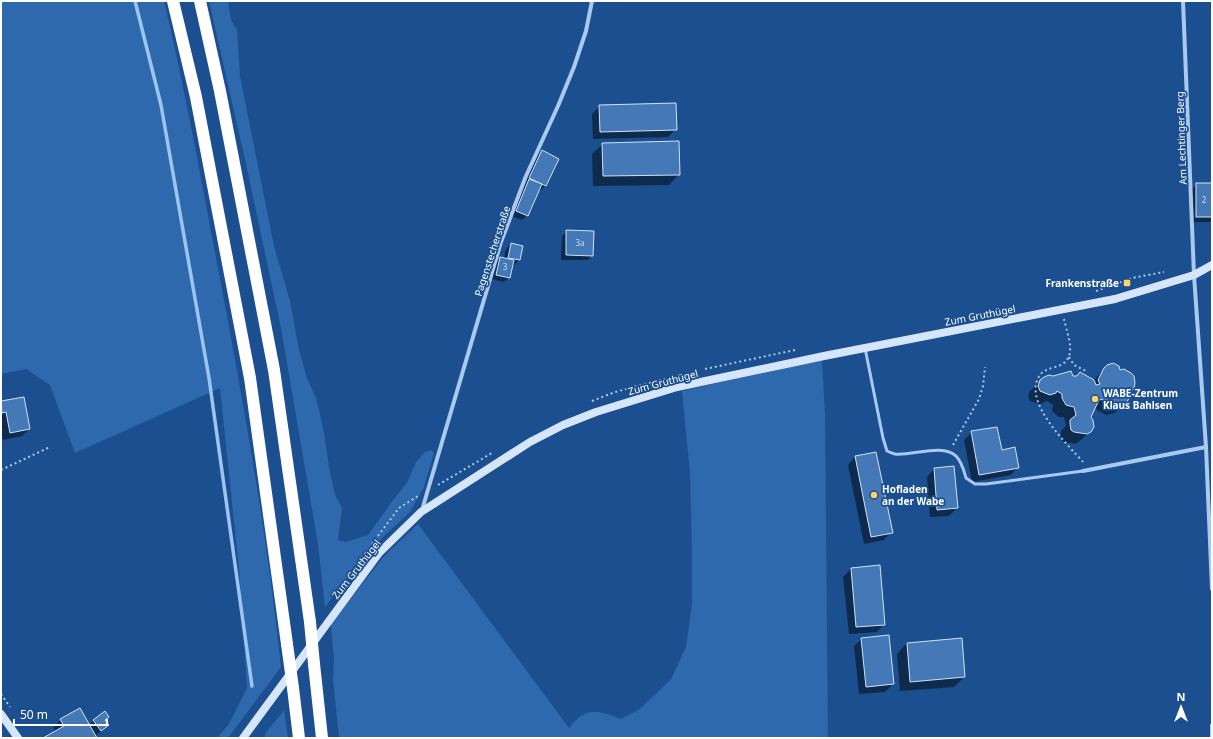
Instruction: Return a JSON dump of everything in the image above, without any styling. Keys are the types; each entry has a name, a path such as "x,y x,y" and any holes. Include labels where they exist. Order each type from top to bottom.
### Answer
{"highway":[{"path":"173,1 196,98 250,378 299,738"},
{"path":"200,1 220,92 274,370 310,622 322,738"}],"street":[{"name":"Pagenstecherstraße","path":"421,512 501,242 526,176 574,67 586,31 592,1"},
{"name":"Am Lechtinger Berg","path":"1183,1 1194,275"},
{"name":"Zum Gruthügel","path":"243,738 379,553 421,512 530,442 563,425 596,412 677,387 865,348 1115,299 1194,275 1212,265"},
{"path":"1194,275 1206,447 1212,589"},
{"path":"1083,471 1206,447"},
{"path":"1,714 18,738"},
{"path":"1212,726 1212,738"}],"lane":[{"path":"865,348 887,451 894,454 938,450 949,451 956,456 962,466 966,478 975,484 986,484 1083,471"}],"path":[{"path":"1092,292 1147,274 1168,272"},
{"path":"1062,310 1070,348 1069,357 1064,363 1041,373 1036,381 1035,388 1037,401 1042,414 1089,470"},
{"path":"702,370 796,350"},
{"path":"1069,357 1074,365 1088,372"},
{"path":"949,451 958,438 961,428 979,399 983,386 985,367"},
{"path":"587,404 615,392 673,376"},
{"path":"1,470 50,447"},
{"path":"368,550 399,508 495,451"}],"shaded area":[{"path":"1,1 164,1 179,67 245,417 262,517 281,667 228,738 217,738 229,724 247,688 239,569 220,388 75,453 50,385 26,369 1,374"},
{"path":"209,1 228,1 231,20 237,30 240,76 274,246 290,301 299,350 307,378 316,398 323,427 335,495 342,508 338,540 346,542 368,535 407,483 416,462 425,452 431,450 434,453 424,487 410,512 366,555 325,607 318,544 281,328"},
{"path":"822,360 825,414 828,738 339,738 333,679 334,661 331,624 385,555 418,524 569,728 581,716 587,713 598,712 621,719 640,709 671,679 686,647 692,604 690,473 682,391"},
{"path":"284,710 288,738 265,738 265,734"}],"building":[{"path":"676,103 677,130 600,132 599,105"},
{"path":"679,141 680,175 603,176 602,143"},
{"path":"542,150 559,159 546,186 529,178"},
{"path":"529,179 542,184 528,216 516,211"},
{"path":"1196,183 1212,183 1212,217 1196,217"},
{"path":"566,230 594,231 593,256 566,255"},
{"path":"511,243 523,246 520,260 508,258"},
{"path":"500,257 514,260 510,278 496,275"},
{"name":"WABE-Zentrum Klaus Bahlsen","path":"1113,363 1119,366 1120,370 1124,369 1134,376 1134,389 1128,393 1129,398 1126,404 1117,405 1105,399 1099,400 1091,417 1094,427 1091,432 1087,434 1074,432 1071,430 1070,420 1076,415 1074,407 1066,405 1062,398 1062,394 1057,391 1056,393 1050,395 1040,391 1038,386 1040,380 1049,375 1053,376 1071,371 1073,376 1077,376 1080,372 1094,380 1096,385 1100,384 1098,380 1104,368"},
{"path":"24,397 30,429 10,433 6,412 2,413 1,401"},
{"path":"997,427 1002,450 1015,447 1019,468 979,475 971,431"},
{"name":"Hofladen an der Wabe","path":"876,452 893,533 871,537 855,456"},
{"path":"954,466 958,508 937,510 934,468"},
{"path":"880,565 885,625 856,627 851,568"},
{"path":"889,635 894,684 866,687 861,638"},
{"path":"962,638 965,677 910,682 907,643"},
{"path":"80,708 97,738 43,738 64,726 60,719"},
{"path":"105,711 109,717 105,720 109,725 101,731 93,720"}],"waterway":[{"path":"135,1 161,105 209,378 252,686"}],"place":[{"name":"Frankenstraße","path":"1127,283"},
{"name":"WABE-Zentrum Klaus Bahlsen","path":"1095,399"},
{"name":"Hofladen an der Wabe","path":"874,495"}]}
